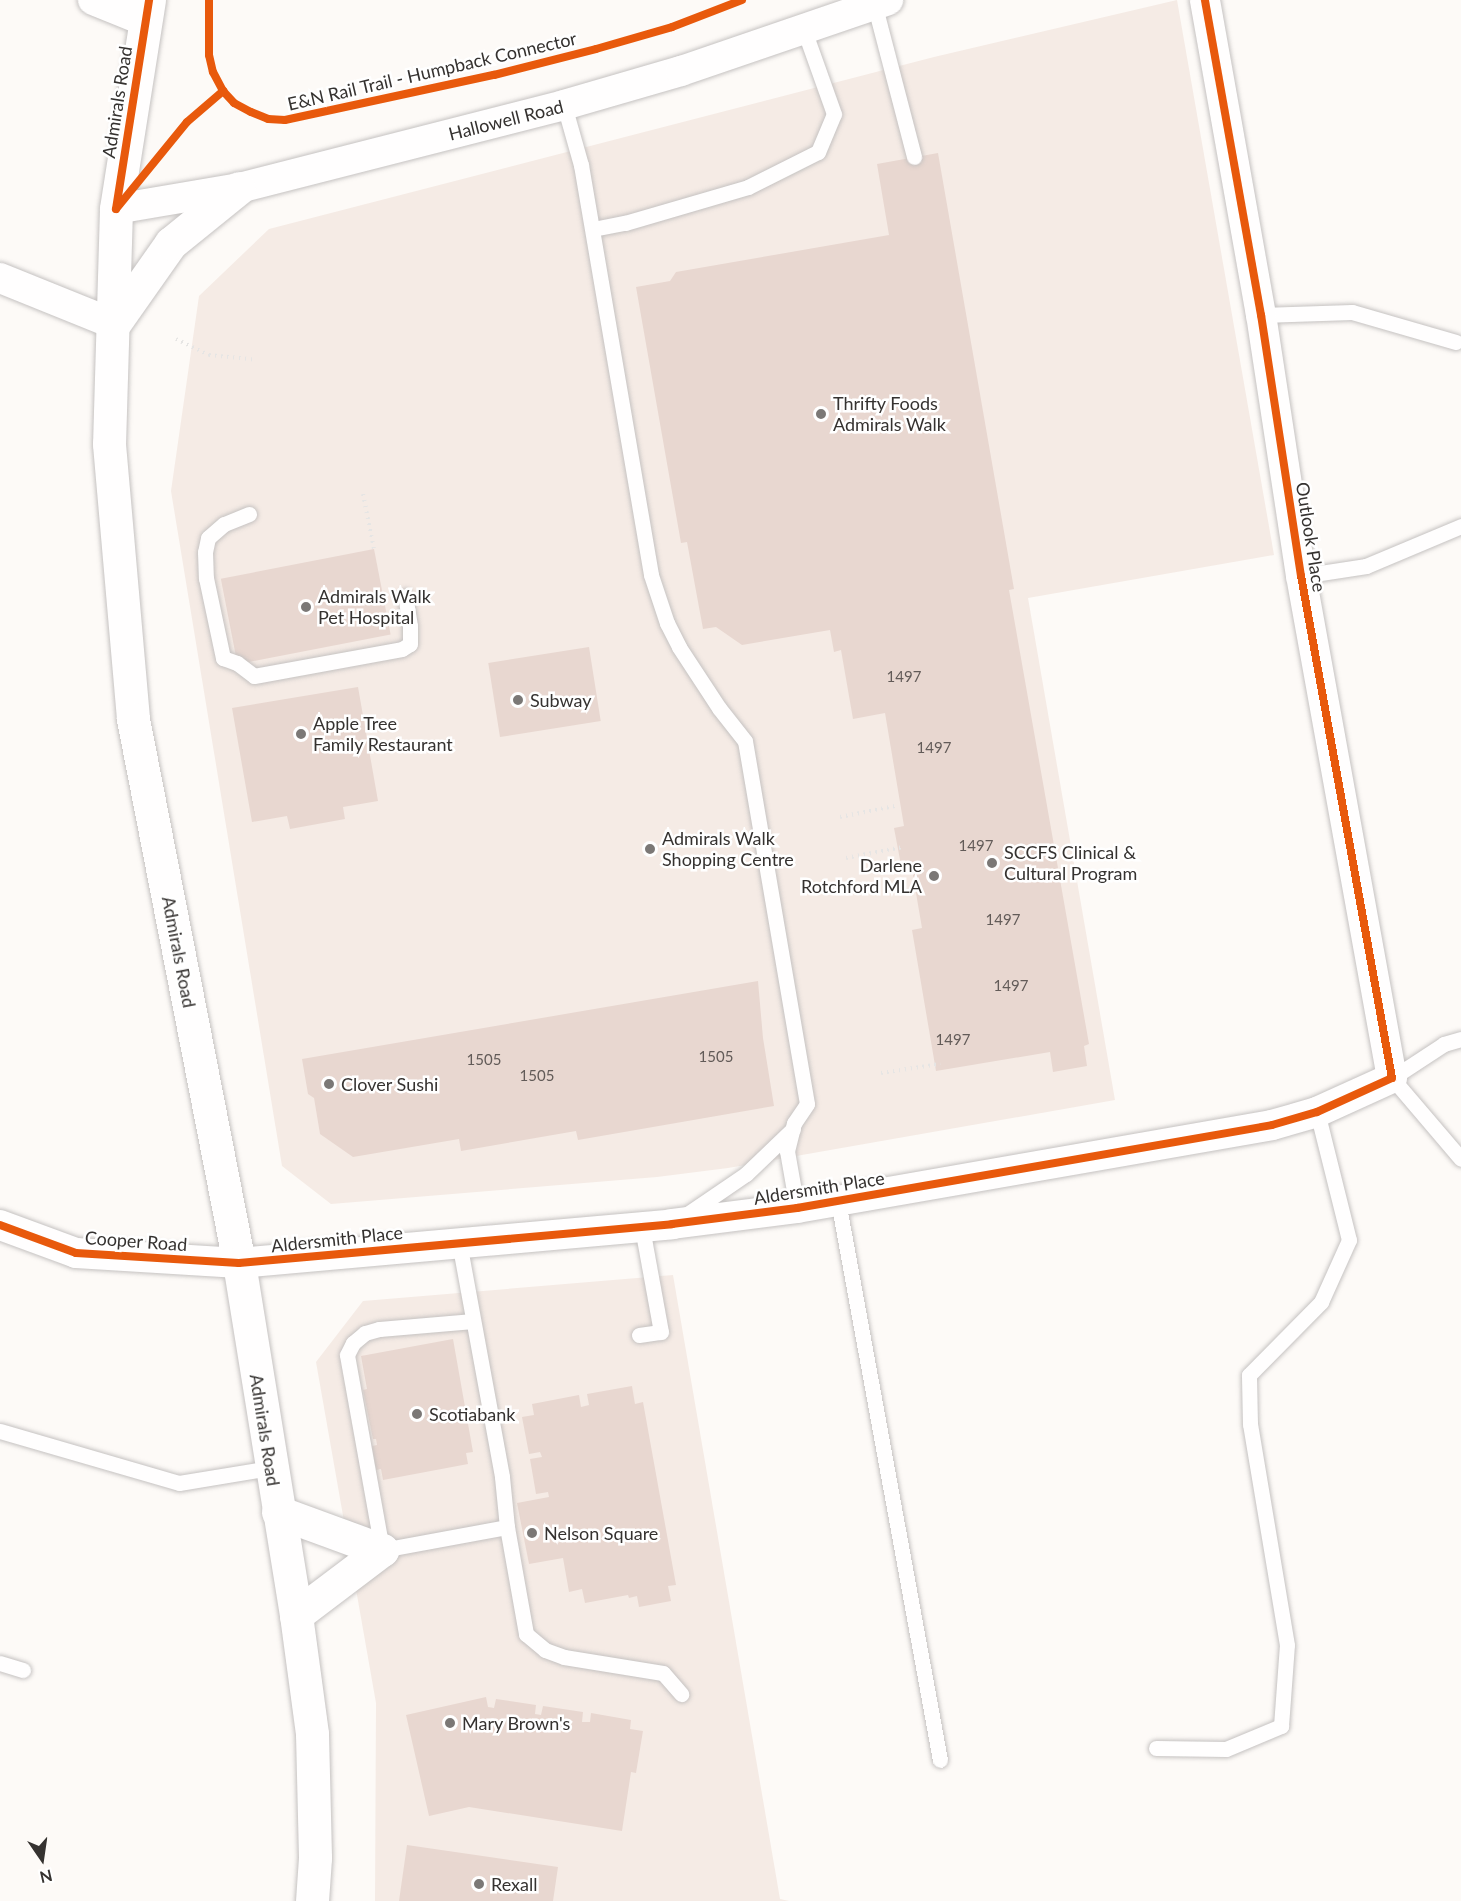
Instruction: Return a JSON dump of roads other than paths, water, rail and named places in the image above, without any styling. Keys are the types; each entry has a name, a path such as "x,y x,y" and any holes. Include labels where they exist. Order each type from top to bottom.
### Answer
{"main road":[{"name":"Admirals Road","path":"147,11 116,209 109,444 133,719 239,1263 296,1615 312,1734 315,1858 312,1901"},
{"path":"114,324 171,243 239,188"},
{"path":"278,1512 382,1550"},
{"path":"296,1615 382,1550"}],"street":[{"path":"93,0 147,11"},
{"name":"Outlook Place","path":"1205,0 1261,315 1301,576 1392,1078"},
{"name":"Hallowell Road","path":"116,209 239,188 564,105 681,71 803,27 881,2"},
{"path":"0,278 114,324"},
{"name":"Aldersmith Place","path":"239,1263 642,1227 797,1208 1272,1125 1317,1112 1392,1078"},
{"name":"Cooper Road","path":"0,1225 76,1253 239,1263"}],"lane":[{"path":"881,2 914,157"},
{"path":"593,229 625,223 748,187 818,152 834,114 803,27"},
{"path":"564,105 581,165 593,229 651,575 667,623 679,646 719,708 745,741 807,1104 793,1129 787,1151 797,1208"},
{"path":"1261,315 1352,312 1456,342"},
{"path":"249,514 224,524 208,538 205,552 206,578 223,658 237,663 254,676 402,649 410,644 410,626 405,596"},
{"path":"1301,576 1366,566 1461,526"},
{"path":"1461,1040 1444,1044 1392,1078 1461,1159"},
{"path":"1156,1748 1226,1749 1281,1726 1287,1645 1250,1424 1250,1375 1321,1302 1349,1240 1317,1112"},
{"path":"672,1224 746,1174 793,1129"},
{"path":"838,1201 940,1760"},
{"path":"639,1335 661,1332 642,1227"},
{"path":"459,1242 502,1477 507,1527 526,1634 545,1650 564,1657 663,1673 681,1694"},
{"path":"473,1321 379,1329 365,1333 353,1343 347,1355 382,1550 507,1527"},
{"path":"0,1431 179,1483 271,1468"},
{"path":"0,1663 23,1670"}],"place":[{"name":"Thrifty Foods Admirals Walk","path":"821,414"},
{"name":"Admirals Walk Pet Hospital","path":"306,607"},
{"name":"Subway","path":"518,700"},
{"name":"Apple Tree Family Restaurant","path":"301,734"},
{"name":"Admirals Walk Shopping Centre","path":"650,849"},
{"name":"SCCFS Clinical & Cultural Program","path":"992,863"},
{"name":"Darlene Rotchford MLA","path":"934,876"},
{"name":"Clover Sushi","path":"329,1084"},
{"name":"Scotiabank","path":"417,1414"},
{"name":"Nelson Square","path":"532,1533"},
{"name":"Mary Brown's","path":"450,1723"},
{"name":"Rexall","path":"479,1884"}]}
